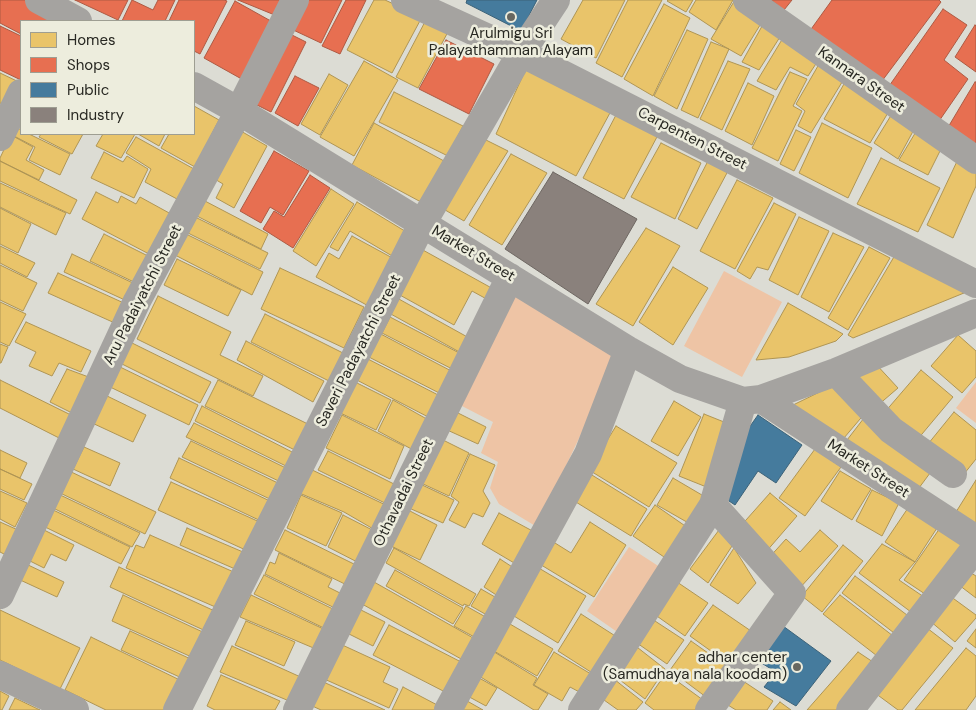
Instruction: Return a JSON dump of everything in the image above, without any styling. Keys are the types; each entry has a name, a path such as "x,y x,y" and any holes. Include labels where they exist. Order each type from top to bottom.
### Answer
{"street":[{"name":"Aru Padaiyatchi Street","path":"4,578 137,301 239,111 295,0"},
{"name":"Carpenten Street","path":"405,0 522,52 976,284"},
{"name":"Saveri Padayatchi Street","path":"177,710 422,224 522,52 556,0"},
{"name":"Kannara Street","path":"747,0 976,160"},
{"name":"Market Street","path":"195,87 239,111 628,350 680,379 752,400 976,540"},
{"path":"0,137 20,95"},
{"name":"Othavadai Street","path":"297,710 510,277"},
{"path":"582,710 713,505 752,400 836,372 976,313"},
{"path":"448,710 588,454 628,350"},
{"path":"836,372 891,430 953,474"},
{"path":"709,710 792,593 713,505"},
{"path":"850,710 976,546"},
{"path":"0,675 75,710"}],"shaded area":[{"path":"724,271 782,302 742,377 684,346"},
{"path":"510,292 617,358 537,527 499,504 490,488 498,462 481,453 493,422 460,405"},
{"path":"976,382 976,423 956,408"},
{"path":"629,547 666,571 623,636 587,611"}],"building: Homes":[{"path":"374,0 385,0 422,17 392,73 347,50"},
{"path":"583,0 625,0 596,58 561,39"},
{"path":"628,0 662,0 622,77 596,63"},
{"path":"668,0 693,0 686,12"},
{"path":"696,0 733,0 716,30 689,12"},
{"path":"735,0 765,17 741,56 711,39"},
{"path":"664,4 690,18 653,96 624,79"},
{"path":"427,18 449,30 418,88 396,77"},
{"path":"766,19 785,29 759,70 742,62"},
{"path":"687,30 708,39 677,109 654,96"},
{"path":"786,33 821,56 808,76 790,67 776,90 757,81"},
{"path":"711,42 729,49 698,118 681,110"},
{"path":"822,59 847,74 811,133 798,126 805,111 796,104"},
{"path":"364,61 398,80 354,156 320,137"},
{"path":"728,61 750,69 722,130 700,119"},
{"path":"526,69 611,111 576,176 496,134"},
{"path":"790,72 807,79 793,106 802,111 778,161 752,148"},
{"path":"0,73 20,83 20,85 10,108 0,103"},
{"path":"329,74 348,85 320,135 301,124"},
{"path":"848,77 892,106 870,143 824,119"},
{"path":"748,83 774,96 752,145 725,131"},
{"path":"394,92 463,126 448,156 379,122"},
{"path":"195,107 219,120 195,167 161,148 168,135 195,135"},
{"path":"895,109 917,124 898,159 874,143"},
{"path":"616,115 658,135 624,199 583,178"},
{"path":"374,123 444,161 421,202 352,165"},
{"path":"822,123 872,148 848,198 799,173"},
{"path":"920,125 945,141 928,175 899,160"},
{"path":"18,128 20,129 20,135 31,135 70,154 60,175 29,160 35,147 14,136"},
{"path":"239,130 267,146 234,208 216,198 223,184 213,178"},
{"path":"796,130 811,137 794,171 780,164"},
{"path":"11,135 33,147 26,160 44,170 39,180 0,161"},
{"path":"40,135 82,135 72,154 39,137"},
{"path":"102,135 134,135 121,158 96,146"},
{"path":"140,135 164,135 159,146"},
{"path":"136,137 194,169 177,199 145,182 151,169 126,153"},
{"path":"480,137 508,151 464,221 440,207"},
{"path":"661,143 701,163 675,219 631,197"},
{"path":"104,152 123,162 127,156 148,169 134,198 91,178"},
{"path":"511,154 547,173 502,245 469,225"},
{"path":"960,155 976,166 976,186 953,238 927,225"},
{"path":"881,158 940,188 918,232 857,204"},
{"path":"0,161 77,200 70,214 0,181"},
{"path":"708,161 728,171 697,229 678,219"},
{"path":"737,180 773,198 735,269 700,251"},
{"path":"0,183 66,213 56,235 0,207"},
{"path":"331,189 354,204 316,266 293,251"},
{"path":"96,192 118,203 121,196 136,204 140,197 171,214 151,255 82,219"},
{"path":"203,200 268,234 261,249 195,215"},
{"path":"357,202 413,236 399,260 350,231 338,251 330,247"},
{"path":"774,203 796,214 768,270 757,267 750,279 737,271"},
{"path":"0,208 31,224 18,253 0,244"},
{"path":"195,217 268,253 260,269 188,233"},
{"path":"799,217 829,231 798,295 769,280"},
{"path":"646,228 680,246 633,326 596,304"},
{"path":"833,233 864,247 829,312 801,297"},
{"path":"104,234 150,257 136,283 90,261"},
{"path":"186,234 263,272 252,295 175,255"},
{"path":"352,236 398,261 372,308 316,277 329,253 339,259"},
{"path":"0,246 35,263 27,277 0,263"},
{"path":"869,247 890,258 848,330 828,318"},
{"path":"421,249 497,291 492,302 472,291 454,325 398,294"},
{"path":"898,250 964,293 853,338 848,335"},
{"path":"72,254 135,284 127,301 64,272"},
{"path":"177,259 241,290 228,316 164,285"},
{"path":"0,265 37,283 23,311 0,300"},
{"path":"673,267 708,288 673,345 639,322"},
{"path":"280,268 364,307 344,348 261,309"},
{"path":"58,273 126,304 117,324 48,293"},
{"path":"158,296 231,332 220,355 263,376 253,396 137,339"},
{"path":"397,298 471,339 463,354 389,313"},
{"path":"0,302 26,314 9,346 0,342"},
{"path":"788,303 843,334 836,341 789,357 756,360"},
{"path":"265,314 343,353 329,381 251,342"},
{"path":"390,317 465,356 458,372 382,333"},
{"path":"26,322 91,351 81,372 59,363 52,376 29,366 36,352 15,342"},
{"path":"375,331 457,374 447,397 363,354"},
{"path":"958,335 976,351 976,377 962,393 931,366"},
{"path":"246,341 324,381 313,402 237,360"},
{"path":"130,342 211,382 200,403 120,363"},
{"path":"0,344 8,347 1,363 0,363"},
{"path":"362,356 444,398 434,420 351,377"},
{"path":"874,362 898,388 877,406 854,381"},
{"path":"118,366 198,405 189,425 108,386"},
{"path":"67,369 94,379 76,415 50,402"},
{"path":"921,370 953,397 917,440 884,413"},
{"path":"349,379 391,400 376,430 334,410"},
{"path":"0,380 77,418 65,441 0,408"},
{"path":"218,380 314,427 301,453 205,406"},
{"path":"834,385 866,412 838,445 791,406"},
{"path":"103,394 146,415 133,442 90,422"},
{"path":"393,400 432,422 417,452 378,431"},
{"path":"674,401 701,417 678,456 651,441"},
{"path":"202,406 298,455 292,469 195,421"},
{"path":"454,411 486,427 478,444 445,429"},
{"path":"954,412 976,430 976,459 964,474 928,444"},
{"path":"704,414 734,426 709,488 679,476"},
{"path":"342,415 404,446 390,479 326,448"},
{"path":"864,418 933,469 916,492 847,440"},
{"path":"194,423 292,471 285,484 186,437"},
{"path":"616,426 677,463 649,507 589,470"},
{"path":"441,439 469,453 449,496 421,483"},
{"path":"191,441 282,485 274,501 182,457"},
{"path":"84,447 120,463 110,486 73,469"},
{"path":"815,449 841,467 805,516 779,498"},
{"path":"0,450 27,463 20,478 0,469"},
{"path":"328,451 402,488 393,507 318,470"},
{"path":"470,454 495,465 483,491 490,503 483,517 473,513 465,528 449,520 459,502 451,496"},
{"path":"179,458 272,502 263,522 170,478"},
{"path":"308,468 394,509 382,534 344,512 297,492"},
{"path":"0,469 32,484 24,500 0,489"},
{"path":"67,470 156,512 145,534 56,491"},
{"path":"840,471 871,489 852,520 821,501"},
{"path":"587,472 647,509 631,536 571,499"},
{"path":"673,478 707,498 692,525 657,505"},
{"path":"976,480 976,527 956,512"},
{"path":"171,482 264,524 250,552 158,510"},
{"path":"420,484 454,500 443,523 409,508"},
{"path":"872,490 899,503 882,536 856,521"},
{"path":"0,491 27,503 15,527 0,519"},
{"path":"56,493 140,533 132,547 49,506"},
{"path":"770,493 797,516 765,553 738,529"},
{"path":"301,495 342,513 326,546 287,528"},
{"path":"655,505 691,530 670,561 633,536"},
{"path":"49,508 130,547 121,564 41,525"},
{"path":"908,508 937,528 915,562 885,542"},
{"path":"408,510 437,525 420,560 391,546"},
{"path":"499,513 540,535 521,567 482,544"},
{"path":"343,515 380,534 365,566 328,547"},
{"path":"0,522 18,530 6,555 0,552"},
{"path":"590,522 626,545 594,597 533,560 547,538 571,553"},
{"path":"187,528 250,555 242,572 180,545"},
{"path":"940,528 967,546 931,598 904,580"},
{"path":"42,529 74,545 66,561 51,554 44,568 28,560"},
{"path":"285,530 362,568 353,588 275,550"},
{"path":"719,530 732,546 708,583 690,569"},
{"path":"820,530 838,546 798,590 766,561 786,539 800,552"},
{"path":"150,535 236,573 220,609 126,568 136,545 144,548"},
{"path":"882,544 915,562 899,580 924,597 911,612 859,573"},
{"path":"843,545 863,561 822,612 802,596"},
{"path":"394,548 476,594 469,606 464,604 463,606 386,563"},
{"path":"734,548 756,583 738,604 710,585"},
{"path":"279,553 332,579 328,587 348,597 341,611 265,574 270,562 275,564"},
{"path":"500,559 520,572 504,600 484,587"},
{"path":"26,564 64,582 57,597 18,579"},
{"path":"119,567 219,613 210,633 110,587"},
{"path":"537,567 586,596 558,643 509,613"},
{"path":"395,570 463,608 453,624 386,586"},
{"path":"966,570 976,576 976,598 955,582"},
{"path":"264,575 339,612 330,631 254,594"},
{"path":"855,576 911,618 898,636 842,593"},
{"path":"374,582 475,639 463,660 362,604"},
{"path":"677,582 708,603 685,636 654,614"},
{"path":"481,589 502,601 492,618 471,606"},
{"path":"123,595 207,634 196,659 112,621"},
{"path":"251,595 332,633 323,652 240,617"},
{"path":"840,595 897,639 881,659 823,614"},
{"path":"950,596 976,615 976,618 955,642 930,621"},
{"path":"713,605 751,631 729,664 690,636"},
{"path":"466,606 491,620 480,640 454,626"},
{"path":"359,609 385,622 373,646 347,633"},
{"path":"0,610 80,648 60,689 0,660"},
{"path":"581,614 620,639 597,676 558,651"},
{"path":"503,620 553,649 537,676 487,647"},
{"path":"246,621 295,642 284,666 235,645"},
{"path":"655,621 684,640 667,664 637,643"},
{"path":"389,625 465,664 449,694 373,655"},
{"path":"927,628 953,648 902,710 898,710 875,693"},
{"path":"976,629 976,648 967,641"},
{"path":"130,631 195,661 186,680 121,650"},
{"path":"91,637 186,683 173,710 106,710 65,690"},
{"path":"691,641 728,667 706,697 670,670"},
{"path":"338,643 390,667 383,682 398,689 389,708 322,678"},
{"path":"633,644 665,669 645,699 612,674"},
{"path":"232,646 305,679 294,703 220,672"},
{"path":"486,647 537,678 533,685 548,694 538,710 534,710 471,671"},
{"path":"966,648 976,656 976,696 966,710 915,710"},
{"path":"554,652 596,677 585,695 570,687 562,701 534,685"},
{"path":"858,652 879,666 843,710 807,710"},
{"path":"666,673 703,700 695,710 654,710 645,703"},
{"path":"472,674 497,688 486,706 462,693"},
{"path":"221,675 280,701 275,710 215,710 207,706"},
{"path":"610,676 643,702 636,710 618,710 597,695"},
{"path":"740,679 773,701 767,710 736,710 723,702"},
{"path":"319,680 385,710 321,710 308,704"},
{"path":"403,687 441,707 440,710 392,710"},
{"path":"0,691 9,696 2,710 0,710"},
{"path":"460,697 483,710 453,710"},
{"path":"15,698 40,710 9,710"},
{"path":"780,702 791,710 773,710"}],"building: Shops":[{"path":"0,0 29,0 52,12 48,20 20,20 20,33 0,23"},
{"path":"75,0 128,0 118,20"},
{"path":"132,0 153,10 158,0 175,0 165,20 122,20"},
{"path":"179,0 227,1 200,54 195,52 195,20 169,20"},
{"path":"238,0 289,0 282,18"},
{"path":"303,0 342,0 321,43 289,28"},
{"path":"346,0 366,0 340,54 322,46"},
{"path":"771,0 792,0 784,10"},
{"path":"832,0 939,0 941,2 879,85 809,32"},
{"path":"235,1 278,25 247,82 204,58"},
{"path":"943,9 967,25 944,60 968,79 937,124 887,89"},
{"path":"0,26 20,36 20,80 0,70"},
{"path":"976,26 976,72 955,57"},
{"path":"286,32 306,42 271,112 251,102"},
{"path":"446,40 494,64 469,114 419,89"},
{"path":"295,76 319,88 298,126 275,113"},
{"path":"976,82 976,153 947,129"},
{"path":"274,151 309,171 283,215 270,207 261,223 240,211"},
{"path":"310,175 330,188 293,248 263,229 274,211 284,217"}],"building: Public":[{"name":"Arulmigu Sri Palayathamman Alayam","path":"467,0 537,0 521,31 466,3"},
{"path":"758,415 802,445 776,483 758,471 735,505 723,497 741,439"},
{"name":"adhar center (Samudhaya nala koodam)","path":"783,626 831,661 796,706 764,687 776,672 755,659"}],"building: Industry":[{"path":"553,172 637,219 588,304 505,249"}],"place":[{"name":"Arulmigu Sri Palayathamman Alayam","path":"511,17"},
{"name":"adhar center (Samudhaya nala koodam)","path":"797,667"}]}
